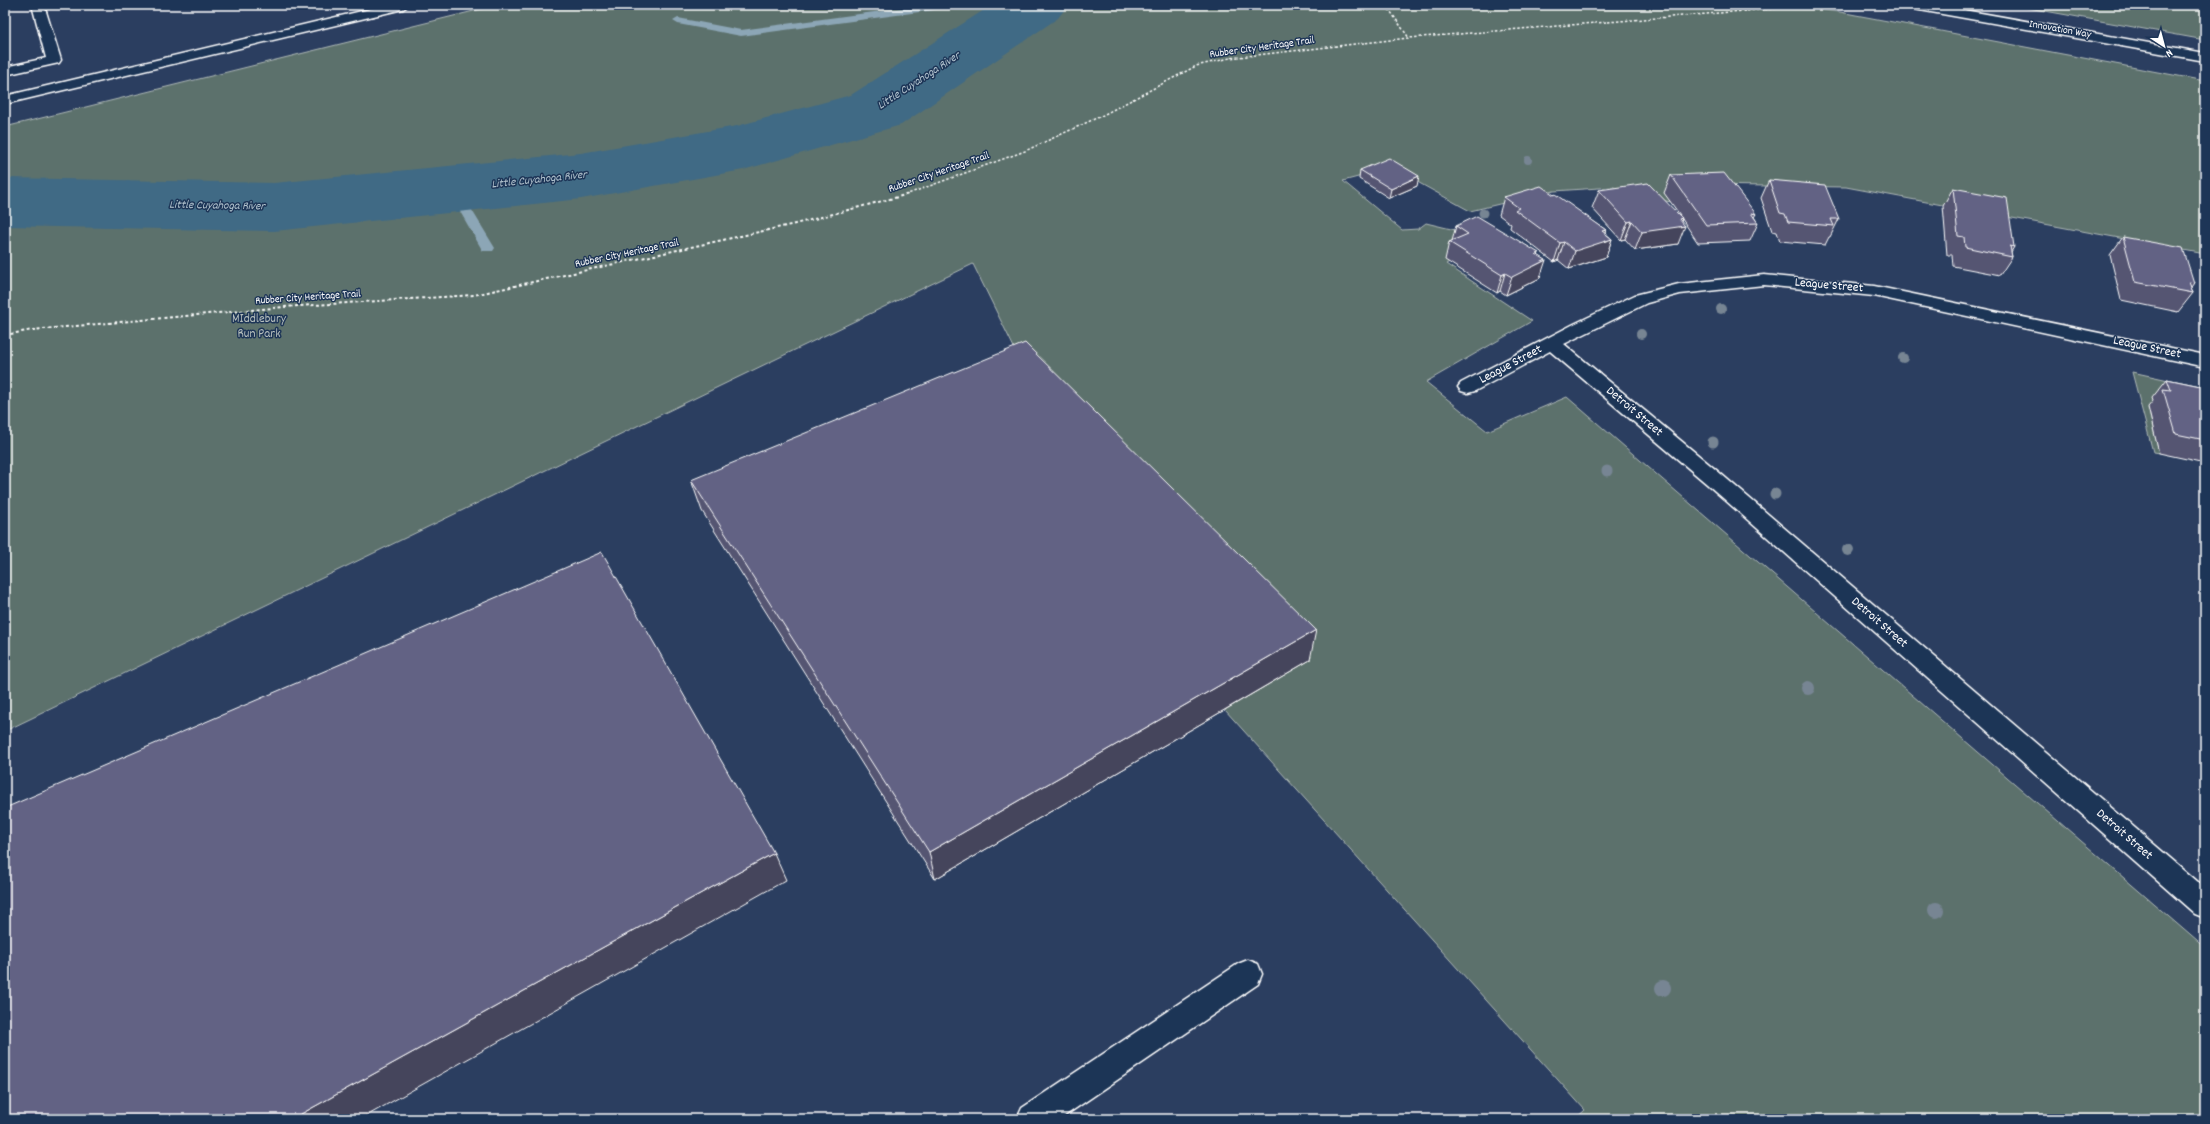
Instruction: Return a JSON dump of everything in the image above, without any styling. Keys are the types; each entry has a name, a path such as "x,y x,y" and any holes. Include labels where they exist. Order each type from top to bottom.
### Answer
{"street":[{"path":"5,71 54,60 38,5"},
{"path":"5,100 403,5"},
{"name":"Innovation Way","path":"1914,5 2205,57"},
{"name":"League Street","path":"1468,386 1641,299 1679,290 1764,280 1874,290 2205,361"},
{"name":"Detroit Street","path":"1552,343 1714,479 2205,905"},
{"path":"1033,1119 1248,974"}],"path":[{"path":"1386,5 1409,38"},
{"name":"Rubber City Heritage Trail","path":"5,335 33,330 283,307 474,295 620,264 795,224 920,191 1032,147 1103,116 1196,66 1230,58 1409,38 1818,5"}],"green space":[{"name":"MIddlebury Run Park","path":"498,5 1783,5 1840,12 2205,81 2205,254 1846,187 1692,185 1671,202 1624,193 1614,187 1554,191 1470,211 1392,168 1343,181 1402,230 1418,229 1426,223 1472,234 1465,253 1446,264 1532,321 1426,382 1487,431 1567,397 2205,948 2205,1119 1575,1119 1585,1110 1225,710 1309,660 1027,374 973,264 5,731 5,127"},
{"path":"2012,5 2205,5 2205,40 2194,38"},
{"path":"2132,372 2205,388 2155,409 2148,408 2159,453 2153,452"}],"building":[{"path":"1389,158 1419,176 1391,189 1360,170"},
{"path":"1724,173 1756,214 1751,213 1758,223 1706,225 1671,175"},
{"path":"1769,180 1825,185 1839,219 1831,219 1834,226 1788,222 1785,214 1780,213"},
{"path":"1648,183 1682,218 1679,219 1685,226 1642,232 1632,221 1628,222 1599,190"},
{"path":"1541,186 1554,195 1555,194 1606,230 1602,231 1612,239 1575,251 1564,242 1560,243 1515,210 1519,208 1504,197"},
{"path":"1953,188 2007,198 2014,247 2010,246 2012,257 1965,247 1964,237 1958,236"},
{"path":"1477,216 1539,253 1536,254 1546,260 1512,277 1505,273 1502,275 1449,242 1468,234 1456,226"},
{"path":"2123,237 2183,248 2194,283 2189,282 2193,293 2135,282"},
{"path":"1025,343 1316,630 929,852 691,480"},
{"path":"2167,379 2205,387 2205,440 2176,434 2163,389 2171,390"},
{"path":"602,552 774,853 292,1119 5,1119 5,808"}],"waterway":[{"path":"678,21 741,33 949,5"},
{"name":"Little Cuyahoga River","path":"5,202 274,207 581,176 743,147 876,110 1036,5"},
{"path":"453,189 488,248"}]}
